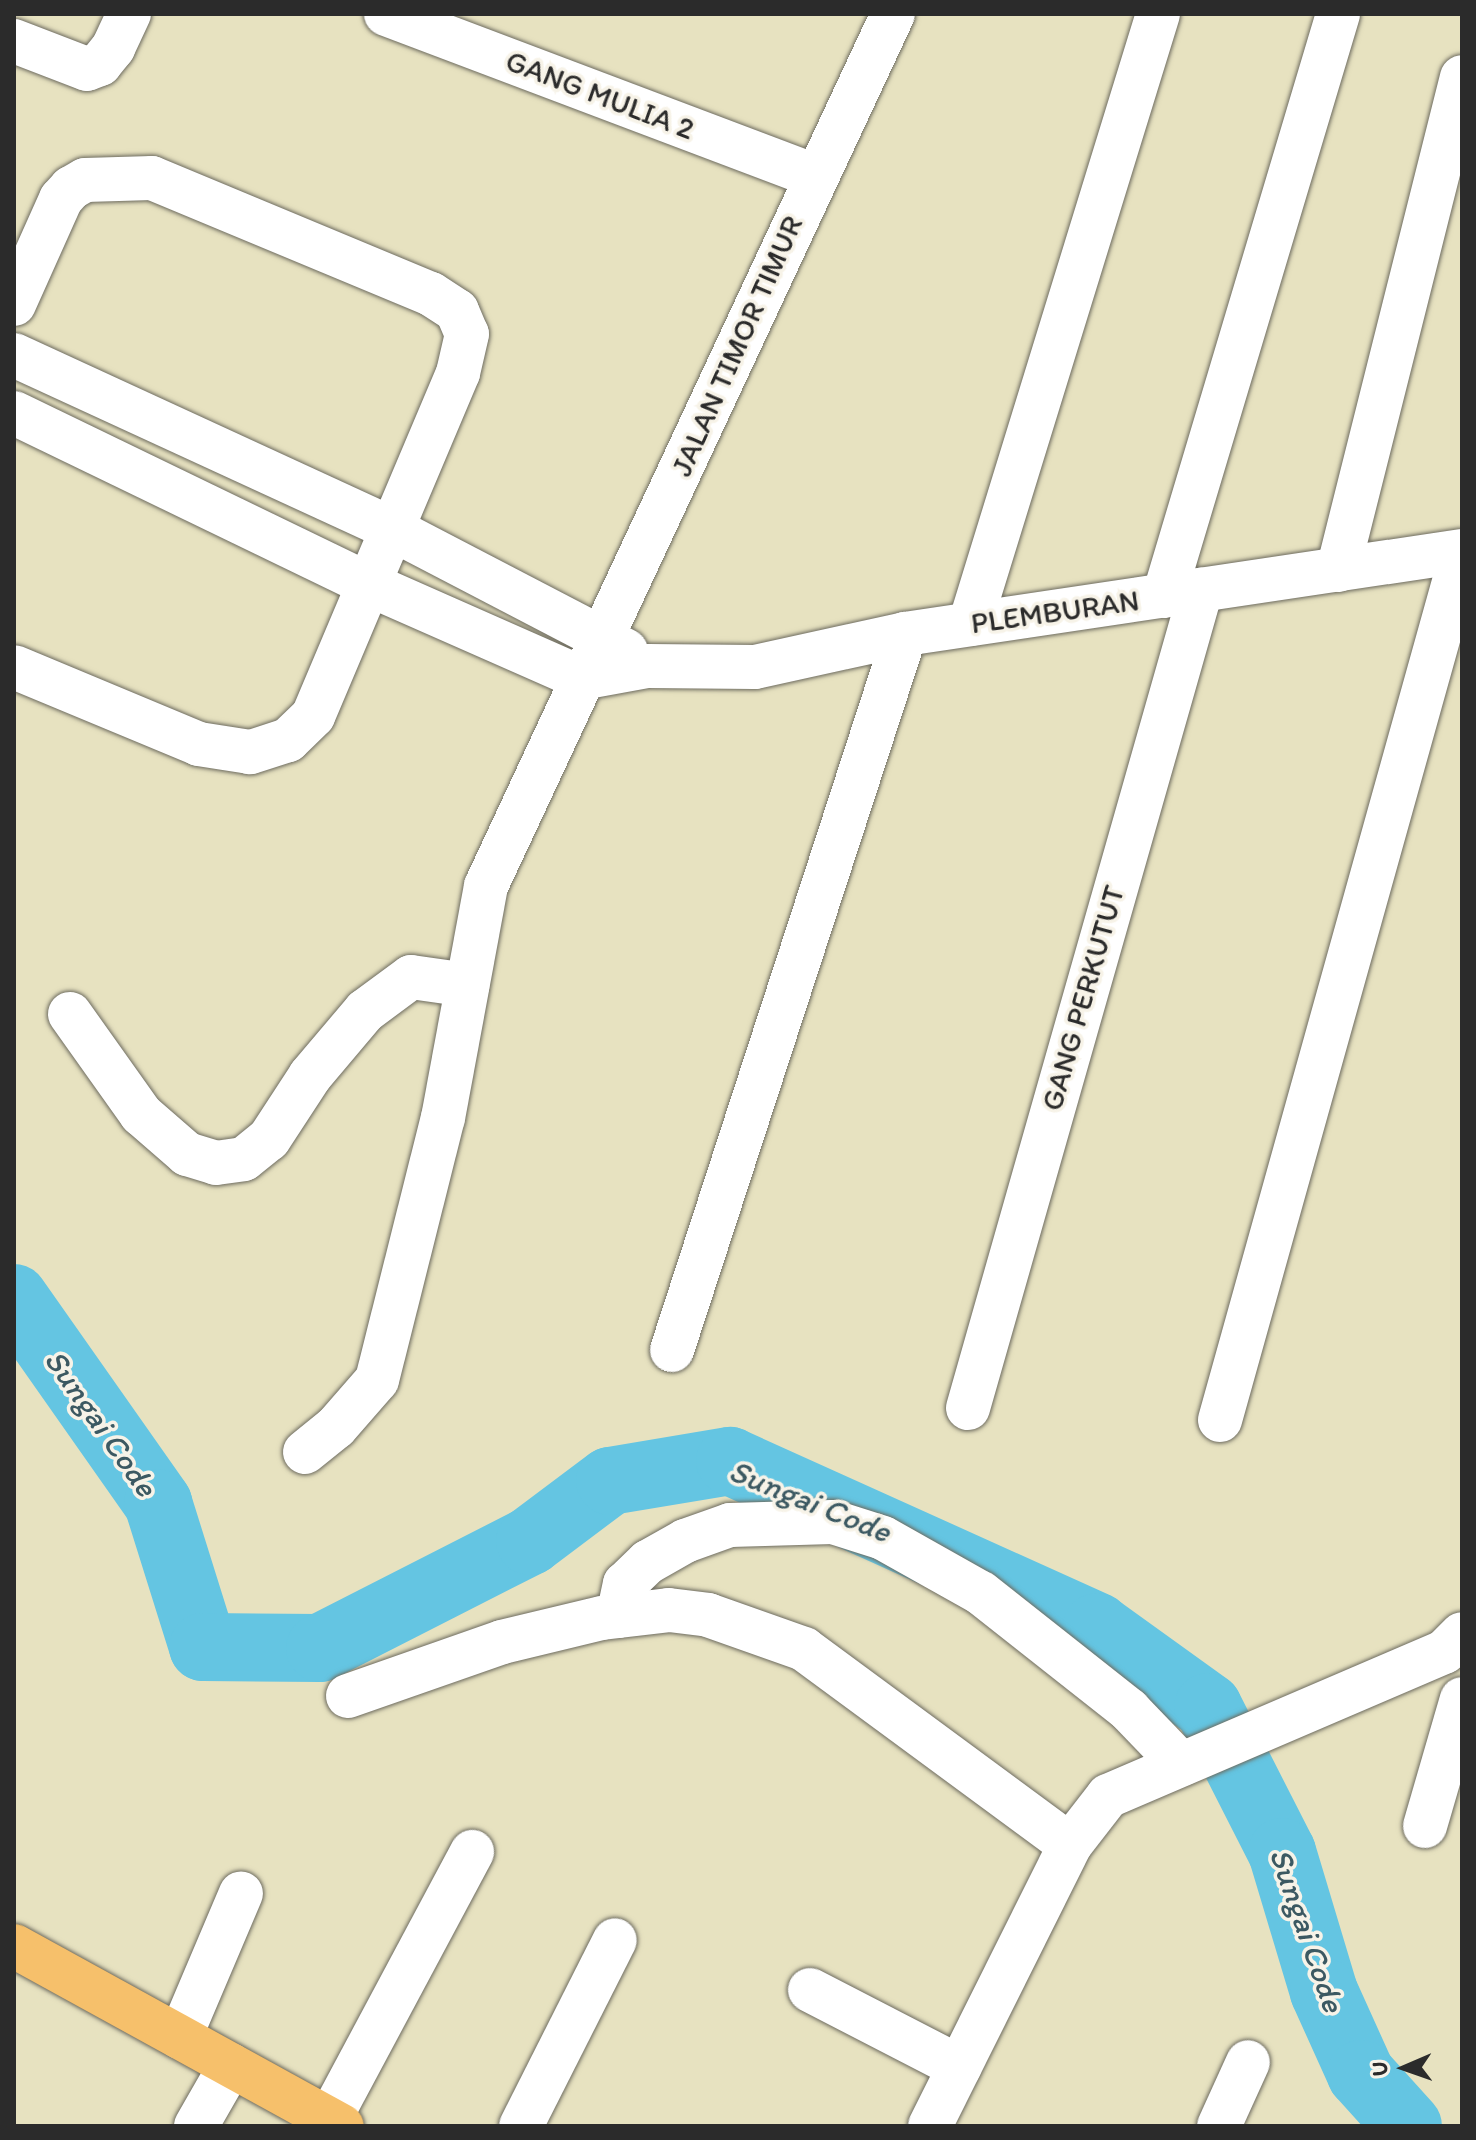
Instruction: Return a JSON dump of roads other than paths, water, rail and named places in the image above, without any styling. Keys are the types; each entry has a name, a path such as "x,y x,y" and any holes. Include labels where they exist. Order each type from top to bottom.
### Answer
{"main road":[{"path":"14,1946 336,2123"}],"street":[{"path":"14,41 87,69 100,64 113,48 129,14"},
{"name":"GANG MULIA 2","path":"386,14 814,176"},
{"name":"JALAN TIMOR TIMUR","path":"305,1452 336,1427 377,1380 443,1118 486,886 581,678 689,455 814,176 893,14"},
{"path":"970,624 1158,14"},
{"name":"GANG PERKUTUT","path":"968,1408 1338,14"},
{"path":"1338,570 1462,77"},
{"path":"14,304 61,199 85,180 115,176 152,178 431,294 457,311 467,334 458,373 366,583 313,716 288,740 250,752 199,744 14,667"},
{"path":"14,355 390,528 602,634 648,666"},
{"path":"14,413 366,583 581,678"},
{"path":"1220,1420 1462,552"},
{"name":"PLEMBURAN","path":"581,678 648,666 755,667 905,634 1462,552"},
{"path":"672,1350 905,634"},
{"path":"70,1014 141,1114 187,1154 216,1163 244,1159 269,1139 310,1076 365,1011 411,977 467,985"},
{"path":"618,1616 625,1584 648,1562 685,1541 730,1525 833,1522 883,1538 981,1593 1129,1710 1181,1764"},
{"path":"348,1696 502,1642 618,1616 669,1610 708,1615 804,1649 1070,1845"},
{"path":"938,2123 959,2067 1070,1845 1108,1796 1444,1652 1462,1634"},
{"path":"1425,1826 1462,1699"},
{"path":"336,2123 472,1852"},
{"path":"180,2037 241,1893"},
{"path":"521,2126 615,1940"},
{"path":"810,1990 959,2067"},
{"path":"1219,2126 1248,2062"},
{"path":"196,2126 231,2065"}],"waterway":[{"name":"Sungai Code","path":"14,1298 158,1503 203,1647 320,1648 530,1541 610,1481 730,1461 1097,1627 1208,1707 1282,1852 1324,1992 1361,2074 1408,2126"}]}
